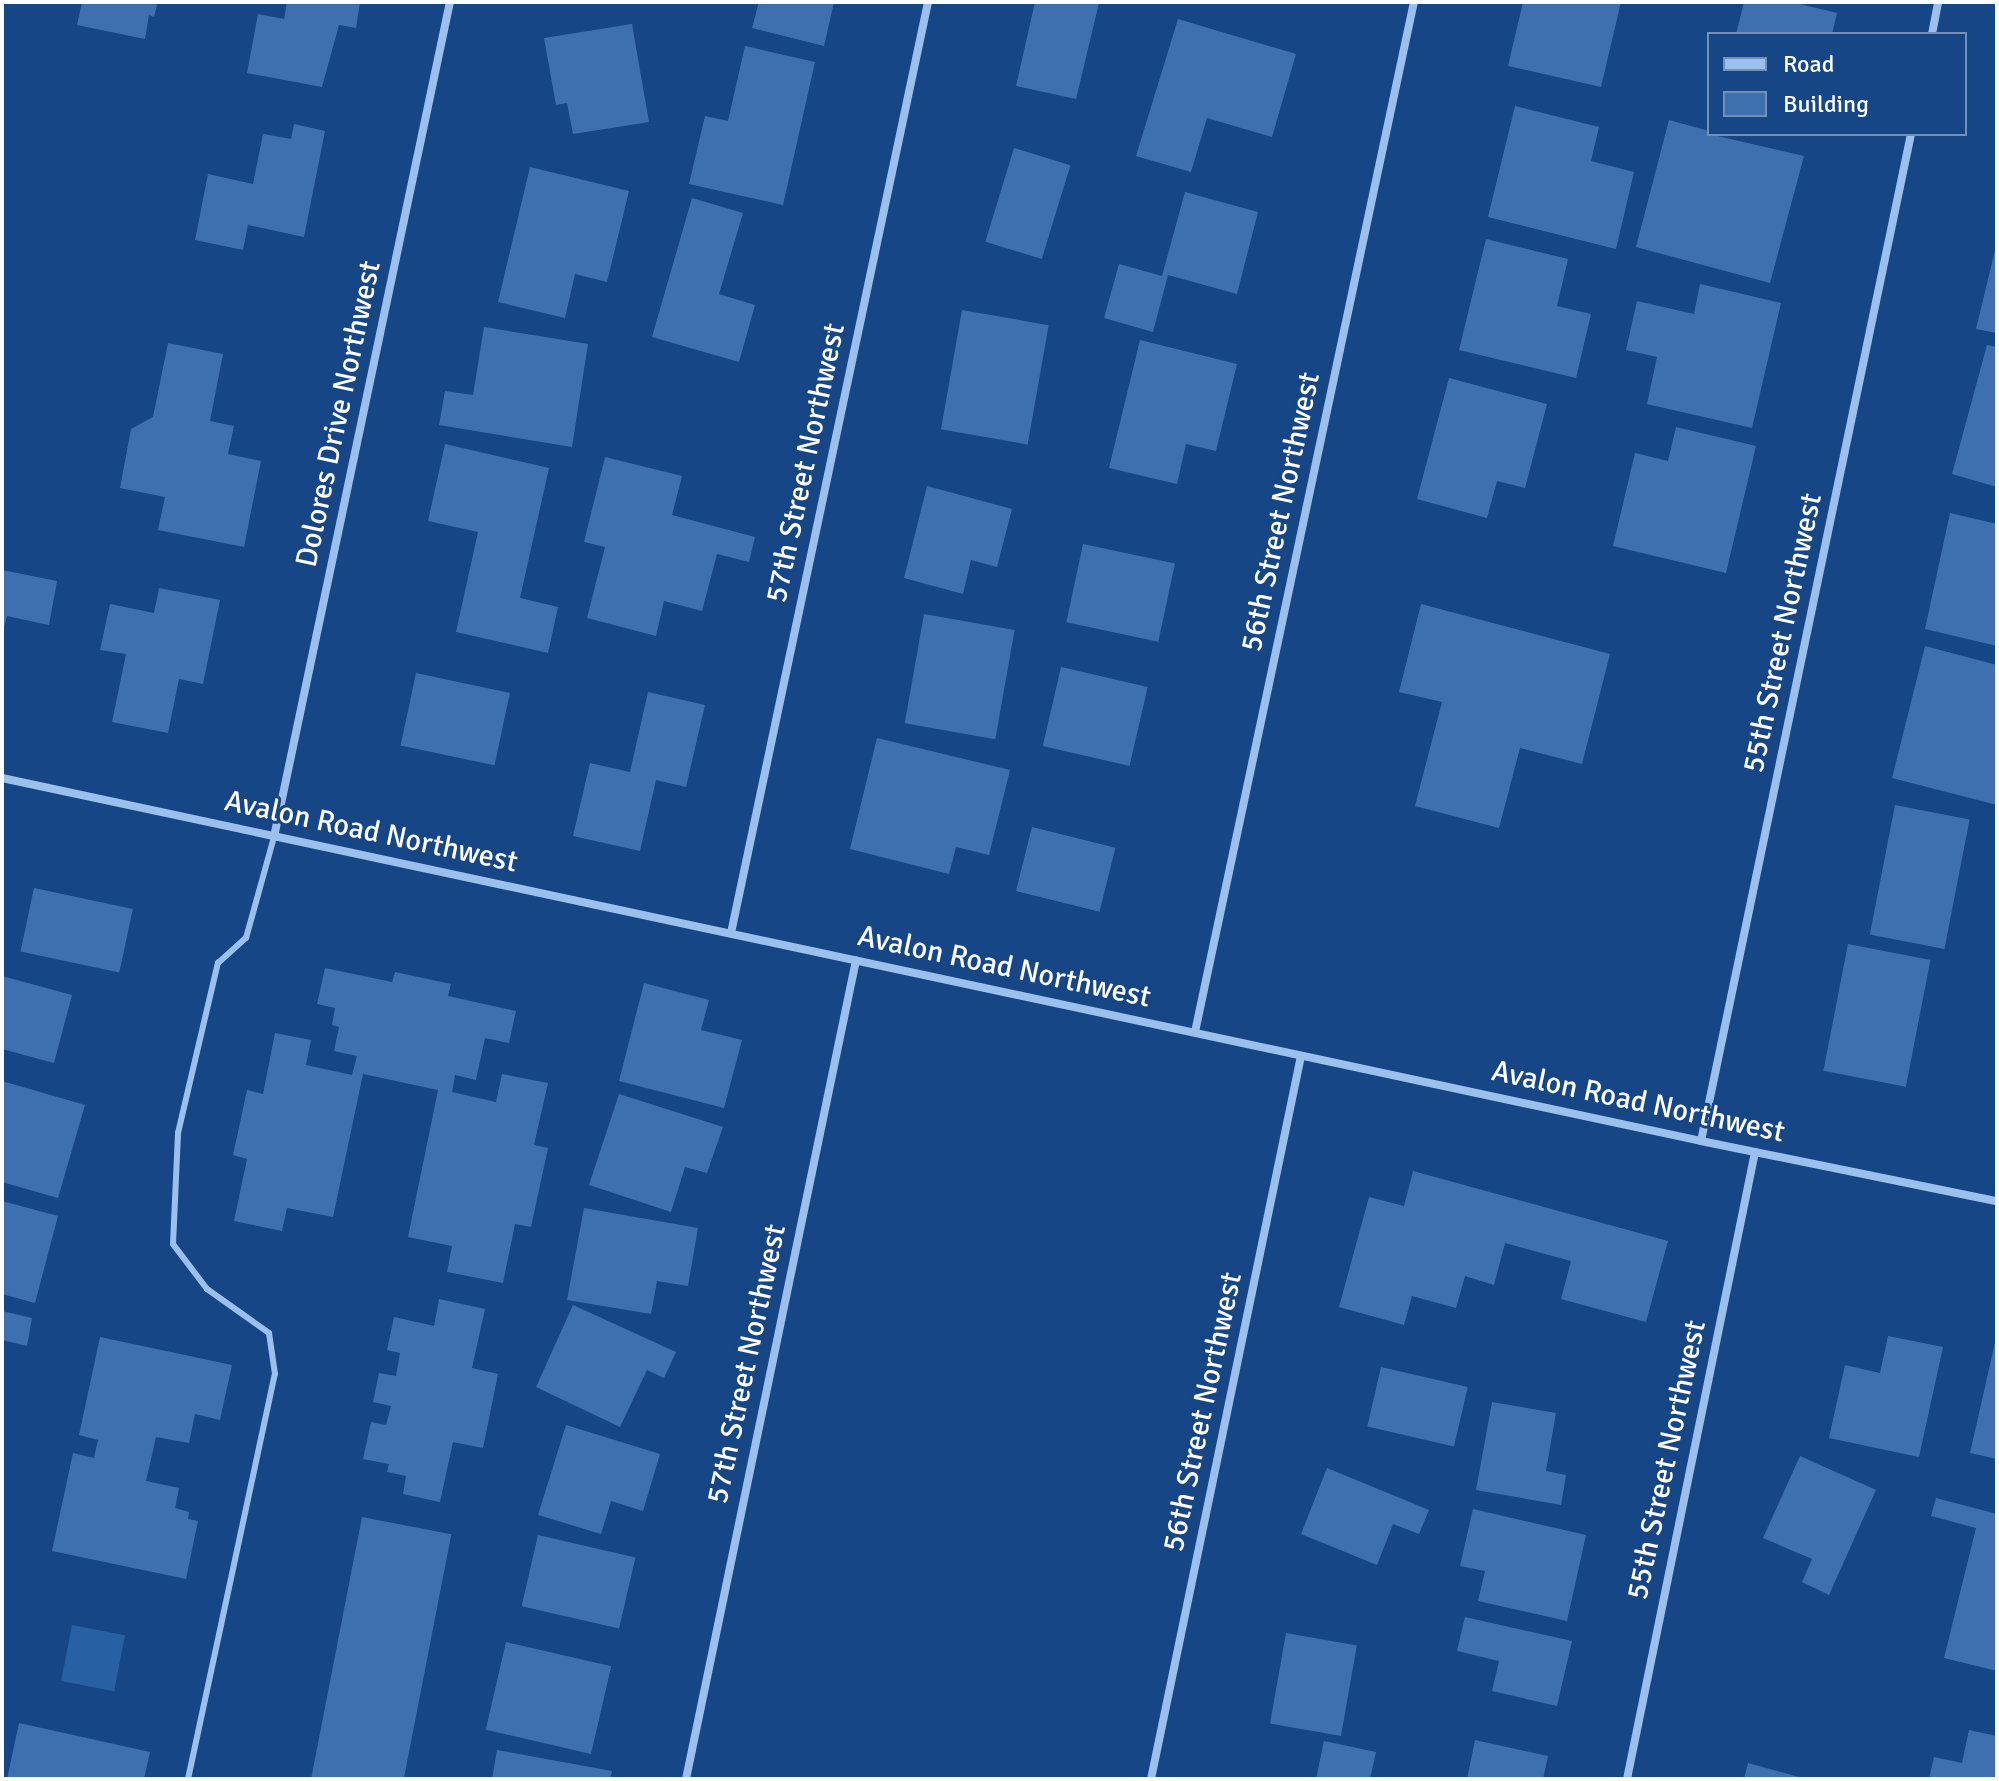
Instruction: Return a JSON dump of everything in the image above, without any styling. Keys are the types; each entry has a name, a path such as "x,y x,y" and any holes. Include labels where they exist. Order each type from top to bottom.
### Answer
{"street":[{"name":"Dolores Drive Northwest","path":"274,837 450,2"},
{"name":"57th Street Northwest","path":"731,933 928,2"},
{"name":"56th Street Northwest","path":"1195,1032 1414,2"},
{"path":"1932,32 1938,2"},
{"name":"55th Street Northwest","path":"1701,1141 1911,136"},
{"name":"Avalon Road Northwest","path":"2,778 1701,1141 1997,1201"},
{"name":"57th Street Northwest","path":"686,1779 856,960"},
{"name":"56th Street Northwest","path":"1151,1779 1301,1056"},
{"name":"55th Street Northwest","path":"1627,1779 1755,1152"}],"lane":[{"path":"188,1779 275,1374 269,1333 207,1289 173,1244 178,1133 218,963 246,938 274,837"}],"shaded area":[{"path":"72,1625 125,1635 114,1691 61,1681"}],"building":[{"path":"82,2 153,2 157,5 154,17 149,15 145,39 77,25"},
{"path":"287,2 360,2 356,28 339,25 322,87 247,73 258,14 284,19"},
{"path":"759,2 834,2 824,46 752,28"},
{"path":"1035,2 1099,3 1076,99 1016,86"},
{"path":"1523,2 1621,2 1601,87 1508,66"},
{"path":"1744,2 1791,2 1837,13 1832,32 1736,32"},
{"path":"1178,19 1296,54 1272,137 1207,118 1191,172 1136,156"},
{"path":"632,24 649,122 573,134 567,103 556,105 544,38"},
{"path":"745,46 815,62 783,205 689,184 705,116 728,121"},
{"path":"1515,106 1599,127 1591,161 1634,172 1616,249 1488,217"},
{"path":"1669,120 1707,130 1707,136 1804,156 1770,283 1636,247"},
{"path":"294,124 325,131 304,237 248,225 243,250 195,240 208,174 253,184 263,134 291,139"},
{"path":"1014,148 1070,165 1042,259 985,242"},
{"path":"530,167 629,191 607,282 575,274 565,318 498,302"},
{"path":"1185,192 1258,212 1237,294 1168,275 1153,332 1104,318 1119,264 1162,276"},
{"path":"692,198 743,213 719,294 755,305 739,362 652,337"},
{"path":"1486,239 1568,259 1557,306 1591,314 1576,378 1459,350"},
{"path":"1997,242 1997,333 1976,329"},
{"path":"1700,284 1781,303 1752,428 1647,404 1657,357 1626,350 1637,301 1694,314"},
{"path":"962,310 1049,325 1028,444 941,429"},
{"path":"484,327 588,344 572,447 439,425 445,391 473,395"},
{"path":"1140,340 1237,364 1216,451 1186,444 1177,484 1109,468"},
{"path":"168,343 223,354 210,421 234,426 228,454 261,461 244,547 158,530 165,497 120,488 131,429 153,417"},
{"path":"1987,345 1997,347 1997,487 1952,474"},
{"path":"1449,378 1547,404 1525,488 1497,481 1487,518 1417,499"},
{"path":"1676,427 1756,446 1726,573 1613,546 1635,453 1668,461"},
{"path":"445,444 549,468 520,598 558,607 548,653 456,632 478,532 428,521"},
{"path":"605,457 682,476 672,515 755,537 749,562 717,554 702,611 664,601 656,636 587,618 605,547 584,542"},
{"path":"927,486 1012,509 997,567 971,560 963,594 904,578"},
{"path":"1950,513 1997,524 1997,646 1925,629"},
{"path":"1083,544 1175,564 1158,642 1066,622"},
{"path":"2,570 57,581 49,625 7,616 2,634"},
{"path":"159,588 220,600 203,684 179,679 168,733 112,722 126,654 100,650 110,604 154,613"},
{"path":"1421,604 1610,654 1582,764 1520,748 1499,828 1415,806 1442,702 1399,692"},
{"path":"924,614 1015,630 995,739 905,723"},
{"path":"1925,646 1997,665 1997,805 1892,778"},
{"path":"1061,667 1148,687 1129,766 1043,746"},
{"path":"416,673 510,693 495,765 401,745"},
{"path":"648,692 705,705 686,787 656,780 640,851 573,836 590,763 630,772"},
{"path":"877,738 1010,770 989,855 956,847 949,874 850,849"},
{"path":"1895,805 1970,820 1944,949 1870,935"},
{"path":"1032,827 1115,848 1099,912 1016,891"},
{"path":"34,888 133,909 119,973 20,952"},
{"path":"1848,944 1930,960 1906,1087 1823,1071"},
{"path":"325,968 392,982 395,972 451,984 448,996 516,1011 509,1043 485,1038 476,1080 455,1075 452,1092 496,1102 502,1074 548,1083 534,1145 548,1148 531,1227 515,1224 503,1283 447,1272 452,1246 408,1237 438,1090 363,1074 333,1217 287,1208 282,1231 234,1221 247,1159 233,1155 247,1090 263,1094 275,1033 311,1040 306,1065 352,1075 357,1056 334,1051 339,1027 332,1025 335,1008 317,1004"},
{"path":"2,976 72,995 54,1063 2,1049"},
{"path":"644,983 709,1000 701,1030 742,1040 724,1108 619,1081"},
{"path":"2,1081 85,1105 58,1198 2,1182"},
{"path":"619,1094 723,1127 707,1173 685,1167 671,1212 589,1185"},
{"path":"1413,1171 1668,1241 1646,1322 1561,1299 1571,1261 1505,1243 1494,1285 1465,1276 1456,1308 1412,1296 1404,1325 1339,1307 1369,1197 1404,1206"},
{"path":"2,1201 58,1216 35,1303 2,1294"},
{"path":"584,1208 698,1228 688,1286 657,1281 651,1314 567,1300"},
{"path":"439,1299 485,1309 472,1368 498,1374 483,1448 453,1442 440,1502 403,1494 406,1476 387,1472 389,1464 363,1459 371,1422 386,1425 391,1406 373,1402 379,1373 396,1376 400,1353 387,1350 394,1317 434,1326"},
{"path":"573,1305 676,1352 664,1378 647,1370 620,1427 536,1387"},
{"path":"2,1311 32,1318 27,1346 2,1340"},
{"path":"1888,1336 1943,1347 1919,1457 1829,1438 1845,1365 1880,1373"},
{"path":"100,1337 232,1365 220,1420 195,1414 189,1443 156,1437 146,1481 179,1488 175,1508 189,1512 188,1519 198,1521 186,1579 52,1551 73,1453 94,1458 98,1440 79,1435"},
{"path":"1997,1338 1997,1459 1970,1453"},
{"path":"1381,1367 1468,1387 1454,1446 1367,1426"},
{"path":"1492,1402 1556,1413 1546,1471 1566,1475 1561,1505 1476,1490"},
{"path":"566,1425 660,1454 643,1511 611,1501 601,1534 538,1515"},
{"path":"1800,1456 1876,1490 1829,1595 1802,1582 1812,1559 1763,1538"},
{"path":"1327,1468 1429,1510 1419,1534 1393,1524 1377,1565 1301,1534"},
{"path":"1936,1498 1997,1514 1997,1671 1944,1658 1976,1528 1931,1516"},
{"path":"1473,1509 1586,1535 1567,1621 1478,1601 1485,1571 1460,1566"},
{"path":"362,1517 451,1534 404,1779 311,1779"},
{"path":"538,1535 635,1557 619,1629 522,1606"},
{"path":"1465,1617 1572,1641 1557,1706 1492,1691 1499,1661 1457,1651"},
{"path":"1286,1633 1357,1646 1341,1736 1270,1724"},
{"path":"506,1642 611,1666 591,1754 486,1730"},
{"path":"19,1723 150,1752 144,1779 7,1779"},
{"path":"1969,1730 1997,1736 1997,1779 1929,1779 1934,1757 1962,1763"},
{"path":"1475,1740 1548,1756 1543,1779 1467,1779"},
{"path":"1324,1741 1376,1752 1370,1779 1316,1779"},
{"path":"497,1750 612,1771 610,1779 492,1779"},
{"path":"1748,1763 1803,1778 1803,1779 1744,1779"}]}
